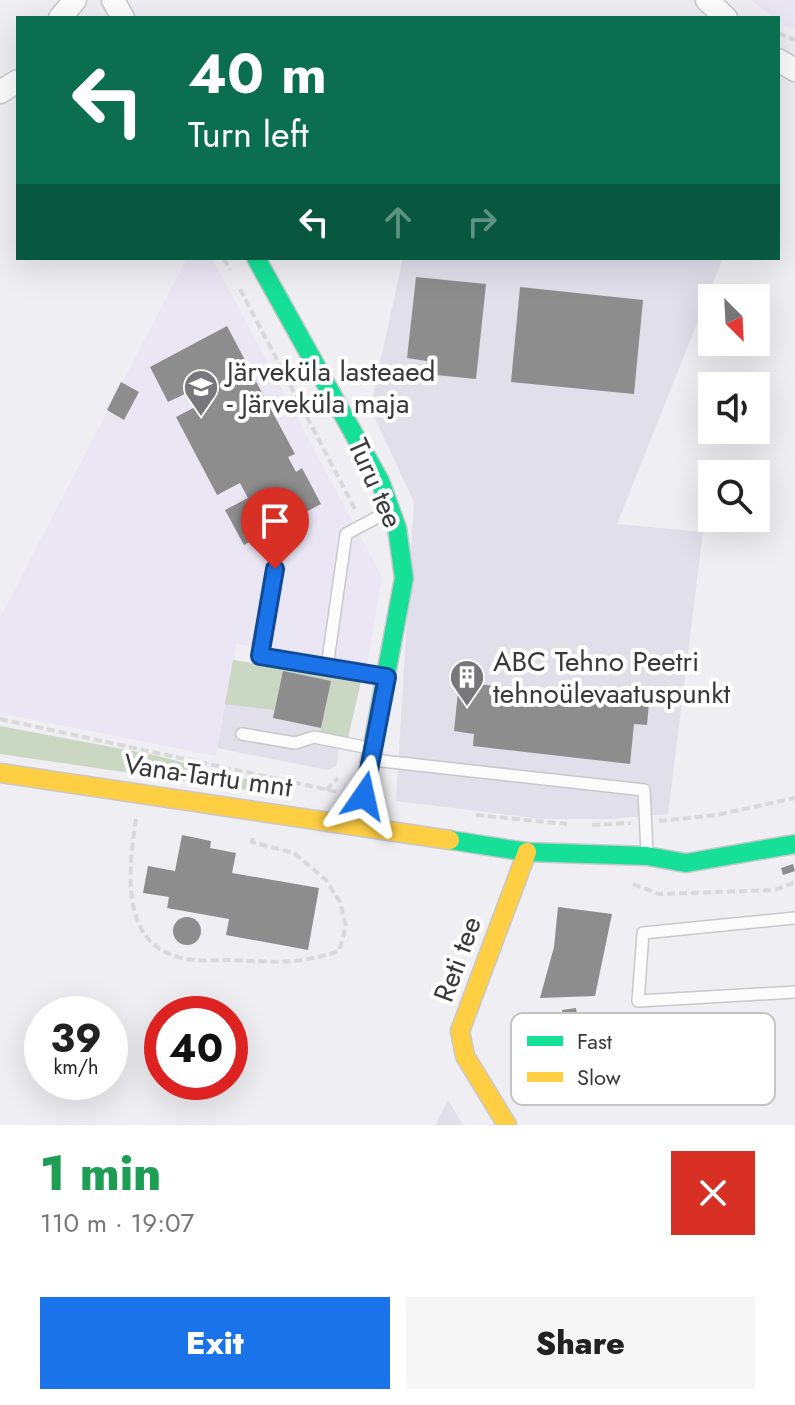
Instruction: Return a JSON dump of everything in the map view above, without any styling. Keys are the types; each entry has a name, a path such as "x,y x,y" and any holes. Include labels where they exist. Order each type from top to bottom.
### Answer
{"street":[{"path":"62,16 75,0"},
{"path":"707,0 724,16"},
{"name":"Turu tee","path":"257,260 393,509 404,551 404,578 358,825"},
{"name":"Vana-Tartu mnt","path":"0,773 527,852 647,856 686,863 795,844"},
{"name":"Vana-Tartu mnt","path":"647,856 746,833"},
{"name":"Reti tee","path":"507,1125 465,1056 460,1031 527,852"}],"lane":[{"path":"327,667 346,534 393,509"},
{"path":"275,569 260,656 387,677"},
{"path":"242,734 295,743 314,737 354,745 372,754 644,790 647,856"},
{"path":"686,863 744,866 795,857"},
{"path":"795,906 795,917 643,933 638,1001 795,992"}],"path":[{"path":"225,260 231,272"},
{"path":"238,285 363,525"},
{"path":"0,719 346,794"},
{"path":"326,790 348,764 354,745"},
{"path":"140,793 129,868 133,914 154,947 182,959 280,962 304,962 339,951 346,926 340,902 326,880 294,853 252,842 258,810"},
{"path":"668,820 795,798"},
{"path":"473,815 578,826 631,823"},
{"path":"627,883 659,894 775,890 795,882"}],"shaded area":[{"path":"751,0 795,0 795,28 780,22 780,16 772,16"},
{"name":"Järveküla lasteaed - Järveküla maja","path":"186,260 213,260 382,577 367,665 236,644 216,756 0,713 0,618"},
{"path":"403,260 722,260 713,284 698,284 698,321 617,524 703,532 668,814 609,819 542,819 396,801 414,502 370,408"},
{"path":"232,663 352,686 336,766 328,770 217,748"},
{"path":"448,1100 463,1125 435,1125"}],"green space":[{"path":"233,660 361,681 348,738 320,733 330,681 275,710 225,704"},
{"path":"0,726 154,755 284,789 275,794 0,754"}],"building":[{"path":"416,277 486,284 476,379 426,374 427,361 407,358"},
{"path":"520,287 643,300 634,394 511,382"},
{"path":"227,326 246,362 240,365 248,380 253,376 295,454 288,457 296,472 302,468 321,504 244,545 225,510 248,498 240,483 217,495 176,417 199,405 191,391 168,402 150,367"},
{"path":"121,382 139,392 124,420 107,410"},
{"path":"283,671 331,681 321,728 273,718"},
{"path":"459,682 649,703 647,725 634,724 630,764 473,746 474,734 454,731"},
{"path":"182,835 211,841 210,848 236,853 232,873 319,888 308,950 226,935 229,919 167,908 169,897 143,893 148,866 175,871"},
{"path":"793,864 795,871 783,875 781,868"},
{"path":"558,907 612,914 595,996 540,998 554,947"},
{"path":"187,917 197,921 201,931 197,941 187,945 177,941 173,931 177,921"},
{"path":"576,1008 577,1013 562,1013 562,1010"}],"traffic: fast":[{"path":"257,260 380,481 397,528 404,578 358,825"},
{"path":"450,840 527,852 647,856 686,863 795,844"}],"traffic: slow":[{"path":"0,773 450,840"},
{"path":"507,1125 465,1056 460,1031 527,852"}],"place":[{"name":"Järveküla lasteaed - Järveküla maja","path":"201,418"},
{"name":"ABC Tehno Peetri tehnoülevaatuspunkt","path":"467,708"}],"route":[{"path":"275,569 260,656 387,677 364,796"}]}
